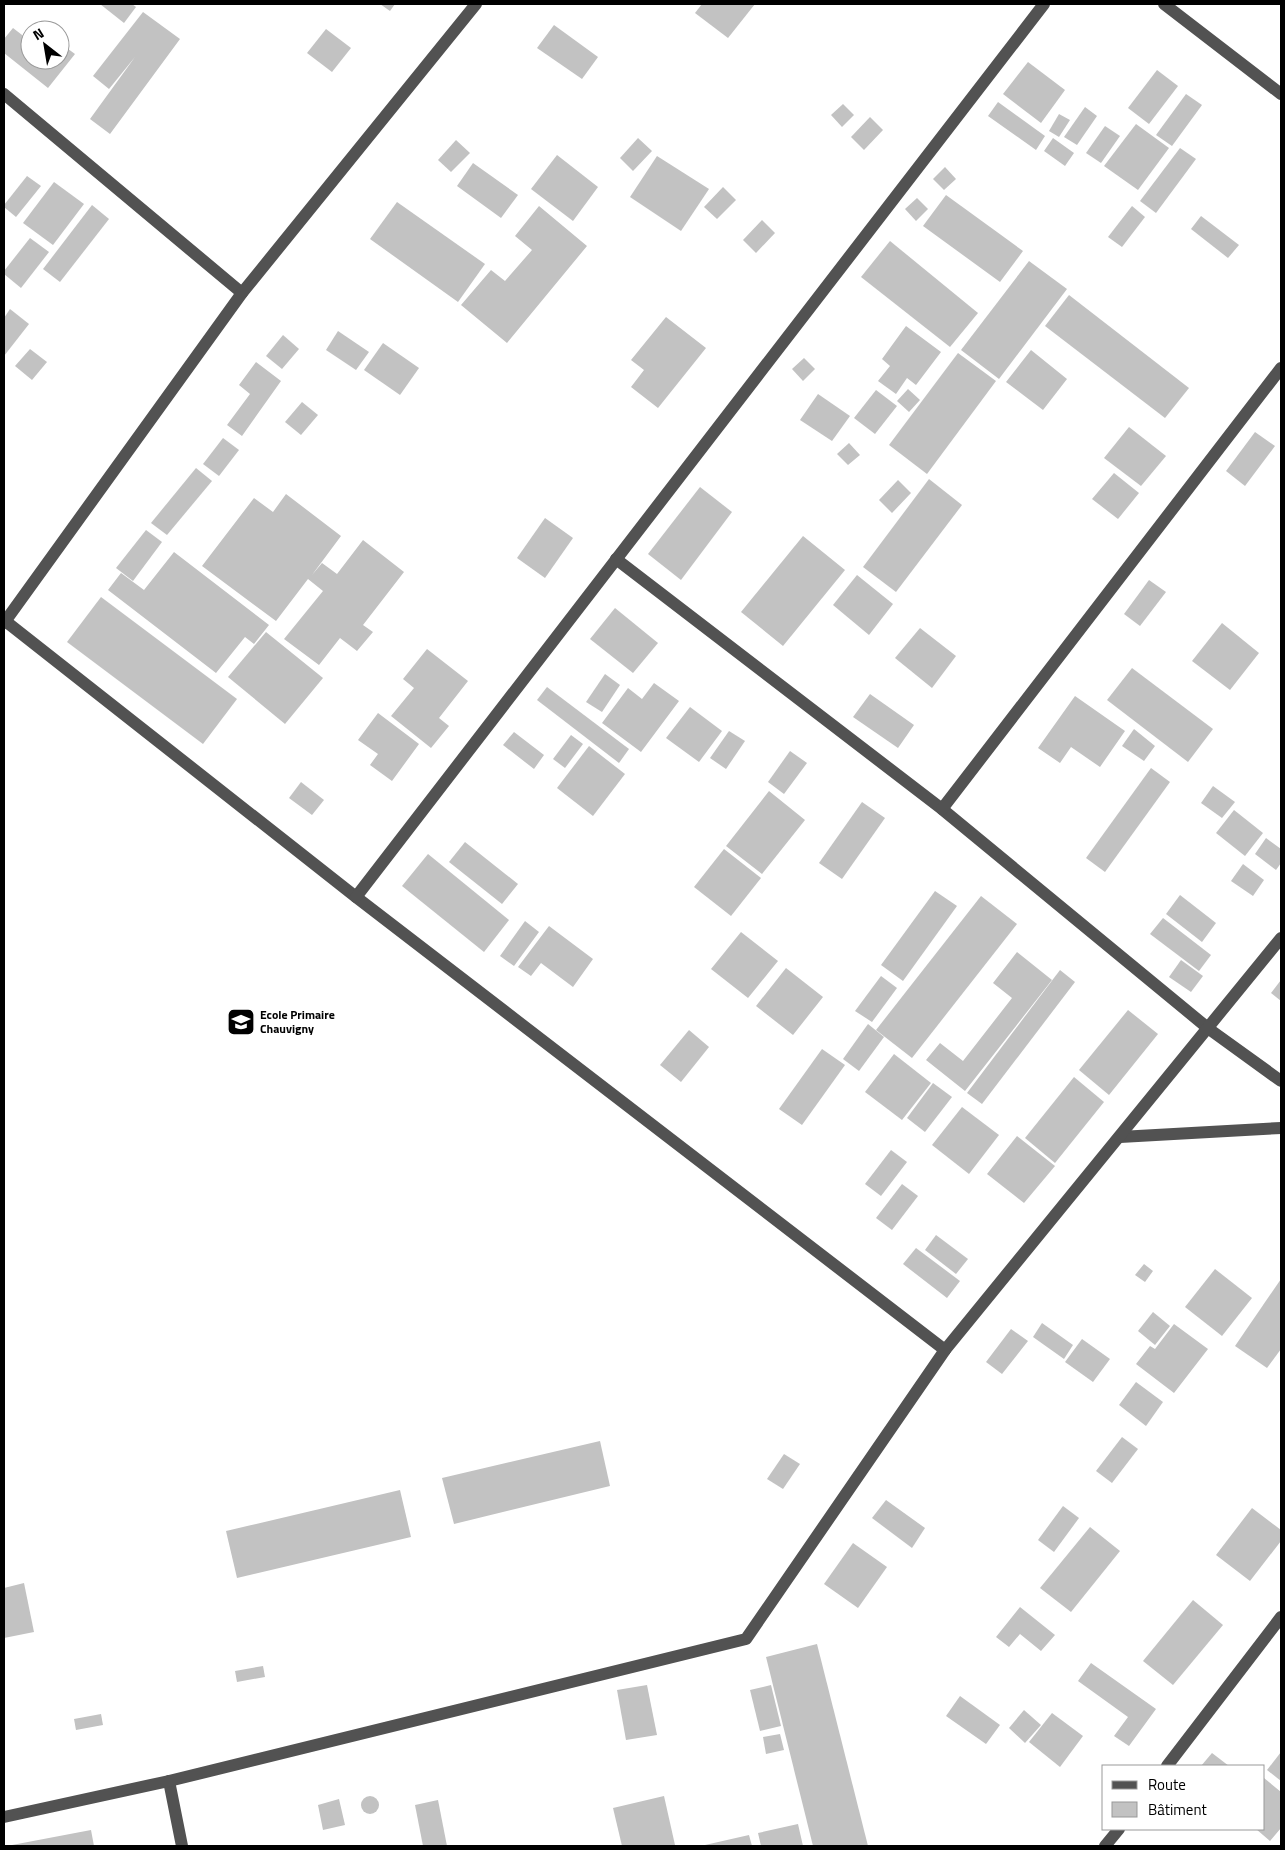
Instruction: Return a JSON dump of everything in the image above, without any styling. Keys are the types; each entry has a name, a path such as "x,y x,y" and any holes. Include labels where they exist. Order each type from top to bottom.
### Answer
{"street":[{"path":"476,4 242,293 4,621 356,896 945,1350"},
{"path":"356,896 1044,4"},
{"path":"1164,4 1281,94"},
{"path":"4,94 242,293"},
{"path":"942,809 1281,368"},
{"path":"616,559 942,809 1209,1029 1281,1081"},
{"path":"4,1817 169,1780 746,1639 945,1350 1209,1029 1281,938"},
{"path":"1120,1137 1281,1128"},
{"path":"1168,1765 1281,1617"},
{"path":"169,1780 182,1846"},
{"path":"1105,1846 1118,1830"}],"building":[{"path":"100,4 132,4 136,7 124,23"},
{"path":"380,4 395,4 390,11"},
{"path":"702,4 755,4 728,38 695,13"},
{"path":"143,12 180,39 110,134 90,119 135,57 109,89 93,76"},
{"path":"554,25 598,57 582,79 537,48"},
{"path":"13,28 20,33 20,66 4,53 4,39"},
{"path":"326,29 351,48 332,72 307,53"},
{"path":"70,50 75,54 70,60"},
{"path":"1028,62 1065,90 1041,123 1003,94"},
{"path":"25,70 62,70 48,88"},
{"path":"1157,70 1178,86 1149,124 1128,108"},
{"path":"1186,94 1202,105 1172,146 1156,135"},
{"path":"998,102 1045,136 1036,150 988,116"},
{"path":"843,104 854,115 842,127 831,115"},
{"path":"1085,107 1097,116 1077,145 1064,137"},
{"path":"1059,114 1070,120 1059,137 1049,131"},
{"path":"870,117 883,130 864,150 851,137"},
{"path":"1136,124 1169,148 1138,190 1104,166"},
{"path":"1105,126 1120,136 1101,163 1086,153"},
{"path":"638,138 652,151 633,171 620,158"},
{"path":"1053,138 1074,153 1065,166 1044,151"},
{"path":"456,140 470,153 451,172 438,160"},
{"path":"1180,148 1196,159 1156,213 1140,201"},
{"path":"557,155 598,187 573,221 531,189"},
{"path":"657,156 709,189 681,231 630,197"},
{"path":"473,163 518,195 501,218 457,186"},
{"path":"945,167 956,179 944,190 933,179"},
{"path":"27,176 41,186 16,217 4,205"},
{"path":"54,182 84,204 53,245 23,223"},
{"path":"723,187 736,200 717,219 704,207"},
{"path":"946,195 1023,251 1000,282 923,226"},
{"path":"917,198 928,209 916,221 905,209"},
{"path":"397,202 485,264 458,302 370,239"},
{"path":"92,205 109,219 60,282 43,269"},
{"path":"539,206 587,246 507,343 461,305 491,270 505,281 532,250 515,236"},
{"path":"1132,206 1145,217 1122,247 1108,237"},
{"path":"1201,216 1239,245 1228,258 1191,229"},
{"path":"762,220 775,233 756,253 743,240"},
{"path":"30,238 49,252 21,288 4,274 4,271"},
{"path":"890,241 978,313 950,347 861,277"},
{"path":"1029,261 1067,289 999,379 961,350"},
{"path":"1069,295 1189,388 1165,418 1045,326"},
{"path":"10,309 29,324 4,356 4,318"},
{"path":"666,317 706,348 658,408 631,387 644,370 631,360"},
{"path":"906,326 941,352 916,385 907,378 896,394 878,381 890,366 882,359"},
{"path":"338,331 369,352 356,370 326,350"},
{"path":"283,335 299,349 282,369 266,356"},
{"path":"383,343 419,368 400,395 364,370"},
{"path":"30,349 47,362 32,380 15,366"},
{"path":"1031,350 1067,379 1043,410 1006,382"},
{"path":"958,353 996,381 927,474 889,445"},
{"path":"804,358 815,369 803,381 792,369"},
{"path":"256,362 281,381 242,436 227,425 250,394 239,385"},
{"path":"908,389 920,400 909,412 897,401"},
{"path":"876,390 897,406 875,434 854,418"},
{"path":"818,394 850,416 832,441 800,420"},
{"path":"302,402 318,415 301,435 285,422"},
{"path":"1129,427 1166,456 1141,486 1104,458"},
{"path":"1255,432 1275,446 1245,486 1226,471"},
{"path":"223,438 239,450 219,476 203,464"},
{"path":"849,443 860,455 848,465 837,454"},
{"path":"196,468 212,481 167,535 151,523"},
{"path":"1114,473 1139,493 1118,519 1092,499"},
{"path":"929,479 962,505 896,592 863,567"},
{"path":"898,480 911,493 892,513 879,500"},
{"path":"700,487 732,512 681,580 648,554"},
{"path":"286,494 341,536 312,575 322,563 337,574 363,540 404,572 363,625 373,632 357,651 340,638 319,665 284,639 323,591 308,579 276,621 202,566 254,498 273,512"},
{"path":"545,518 573,538 545,578 517,558"},
{"path":"146,530 162,542 133,581 116,568"},
{"path":"803,536 845,570 783,646 741,612"},
{"path":"174,552 269,625 254,644 245,637 216,673 108,590 121,573 144,590"},
{"path":"857,575 893,604 869,635 833,605"},
{"path":"1149,580 1166,592 1140,626 1124,614"},
{"path":"101,597 237,699 203,744 67,642"},
{"path":"615,608 658,643 633,673 590,639"},
{"path":"1222,623 1259,653 1230,690 1192,661"},
{"path":"920,628 956,656 932,688 895,658"},
{"path":"266,632 323,678 285,724 228,677"},
{"path":"427,649 468,681 439,718 449,726 431,748 391,716 414,688 403,679"},
{"path":"1132,668 1213,729 1188,762 1107,700"},
{"path":"605,674 620,685 602,712 586,702"},
{"path":"654,683 679,701 641,752 602,723 628,688 642,699"},
{"path":"547,687 629,749 619,763 537,700"},
{"path":"870,694 914,725 898,748 853,717"},
{"path":"1075,696 1125,731 1100,767 1071,747 1060,763 1038,748"},
{"path":"690,707 722,731 699,762 666,738"},
{"path":"378,713 419,744 392,781 370,765 378,754 358,740"},
{"path":"1134,729 1155,746 1144,761 1122,746"},
{"path":"729,731 745,741 726,769 710,758"},
{"path":"514,732 544,755 534,769 503,745"},
{"path":"571,735 583,744 565,768 553,759"},
{"path":"589,746 625,774 593,816 557,788"},
{"path":"790,751 807,763 784,794 768,782"},
{"path":"1151,768 1170,782 1105,872 1086,858"},
{"path":"301,782 324,800 312,815 289,798"},
{"path":"1213,786 1235,802 1222,818 1201,803"},
{"path":"769,791 805,820 762,874 726,846"},
{"path":"862,802 885,818 842,879 819,863"},
{"path":"1234,810 1263,833 1245,856 1216,833"},
{"path":"1266,838 1281,849 1281,863 1276,870 1255,854"},
{"path":"465,842 518,884 502,904 449,862"},
{"path":"724,849 761,878 731,916 694,887"},
{"path":"428,854 509,920 484,952 402,886"},
{"path":"1243,864 1264,880 1253,896 1231,881"},
{"path":"935,891 957,906 903,981 881,965"},
{"path":"1180,895 1216,923 1202,942 1166,914"},
{"path":"981,896 1017,924 912,1058 876,1030"},
{"path":"1163,918 1211,955 1199,971 1150,934"},
{"path":"525,921 539,932 514,966 500,956"},
{"path":"549,926 593,959 573,987 541,963 531,976 518,967"},
{"path":"741,932 778,961 748,998 711,969"},
{"path":"1017,952 1052,980 965,1091 926,1060 940,1043 963,1061 1012,998 993,983"},
{"path":"1181,960 1203,976 1191,992 1169,977"},
{"path":"786,968 823,997 793,1035 756,1006"},
{"path":"1060,970 1075,982 982,1104 967,1093"},
{"path":"881,976 897,988 872,1022 855,1011"},
{"path":"1281,980 1281,1001 1271,993"},
{"path":"1128,1010 1158,1034 1109,1095 1079,1070"},
{"path":"868,1024 884,1037 859,1071 843,1059"},
{"path":"689,1030 709,1047 681,1082 660,1065"},
{"path":"822,1049 845,1065 802,1125 779,1109"},
{"path":"894,1054 931,1083 902,1120 865,1092"},
{"path":"1074,1077 1104,1102 1055,1163 1025,1138"},
{"path":"933,1083 952,1097 925,1132 907,1118"},
{"path":"962,1107 999,1135 969,1174 932,1145"},
{"path":"1017,1136 1055,1166 1024,1203 987,1174"},
{"path":"891,1150 907,1162 881,1196 865,1184"},
{"path":"902,1184 918,1196 892,1230 876,1218"},
{"path":"936,1235 968,1259 956,1274 925,1250"},
{"path":"916,1248 960,1281 947,1298 903,1264"},
{"path":"1144,1264 1153,1271 1145,1282 1135,1275"},
{"path":"1215,1269 1252,1298 1222,1336 1185,1307"},
{"path":"1281,1279 1281,1349 1267,1368 1235,1346"},
{"path":"1153,1312 1170,1326 1155,1345 1138,1331"},
{"path":"1042,1323 1073,1345 1064,1359 1033,1337"},
{"path":"1174,1324 1208,1349 1174,1393 1136,1364 1150,1346 1155,1349"},
{"path":"1011,1329 1028,1341 1002,1374 986,1362"},
{"path":"1082,1339 1110,1359 1093,1382 1065,1362"},
{"path":"1136,1382 1163,1402 1146,1426 1119,1405"},
{"path":"1122,1437 1138,1449 1112,1483 1096,1471"},
{"path":"600,1441 610,1486 454,1524 442,1478"},
{"path":"784,1454 800,1464 783,1489 767,1479"},
{"path":"400,1490 411,1537 237,1578 226,1531"},
{"path":"886,1500 925,1528 912,1548 872,1518"},
{"path":"1063,1506 1079,1518 1054,1552 1038,1540"},
{"path":"1252,1508 1281,1530 1281,1541 1250,1581 1216,1555"},
{"path":"1090,1527 1120,1551 1071,1612 1040,1588"},
{"path":"853,1543 887,1567 858,1608 824,1584"},
{"path":"24,1583 34,1632 4,1638 4,1588"},
{"path":"1193,1600 1223,1625 1173,1685 1143,1661"},
{"path":"1020,1607 1055,1635 1041,1651 1020,1634 1009,1647 996,1637"},
{"path":"817,1644 868,1846 813,1846 766,1657"},
{"path":"1091,1663 1156,1709 1129,1746 1114,1736 1128,1717 1078,1681"},
{"path":"263,1666 265,1677 237,1682 235,1671"},
{"path":"647,1685 657,1735 626,1740 617,1690"},
{"path":"771,1685 781,1726 760,1731 750,1690"},
{"path":"960,1696 1000,1725 986,1744 946,1716"},
{"path":"1024,1710 1041,1725 1025,1743 1009,1728"},
{"path":"1052,1713 1083,1736 1060,1767 1029,1742"},
{"path":"101,1714 103,1725 76,1730 74,1719"},
{"path":"780,1734 784,1750 766,1754 763,1737"},
{"path":"1281,1752 1281,1781 1267,1770"},
{"path":"1212,1753 1228,1765 1202,1765"},
{"path":"1265,1779 1281,1792 1281,1828 1270,1841 1257,1830 1265,1830"},
{"path":"370,1796 376,1799 379,1805 376,1811 370,1814 364,1811 361,1805 364,1799"},
{"path":"664,1796 675,1845 622,1846 613,1808"},
{"path":"339,1799 345,1825 323,1830 318,1805"},
{"path":"438,1800 447,1846 423,1846 415,1805"},
{"path":"798,1824 803,1846 761,1846 758,1833"},
{"path":"91,1830 94,1846 12,1846 12,1845"},
{"path":"749,1835 752,1846 705,1846 705,1845"}],"place":[{"name":"Ecole Primaire Chauvigny","path":"241,1022"}]}
